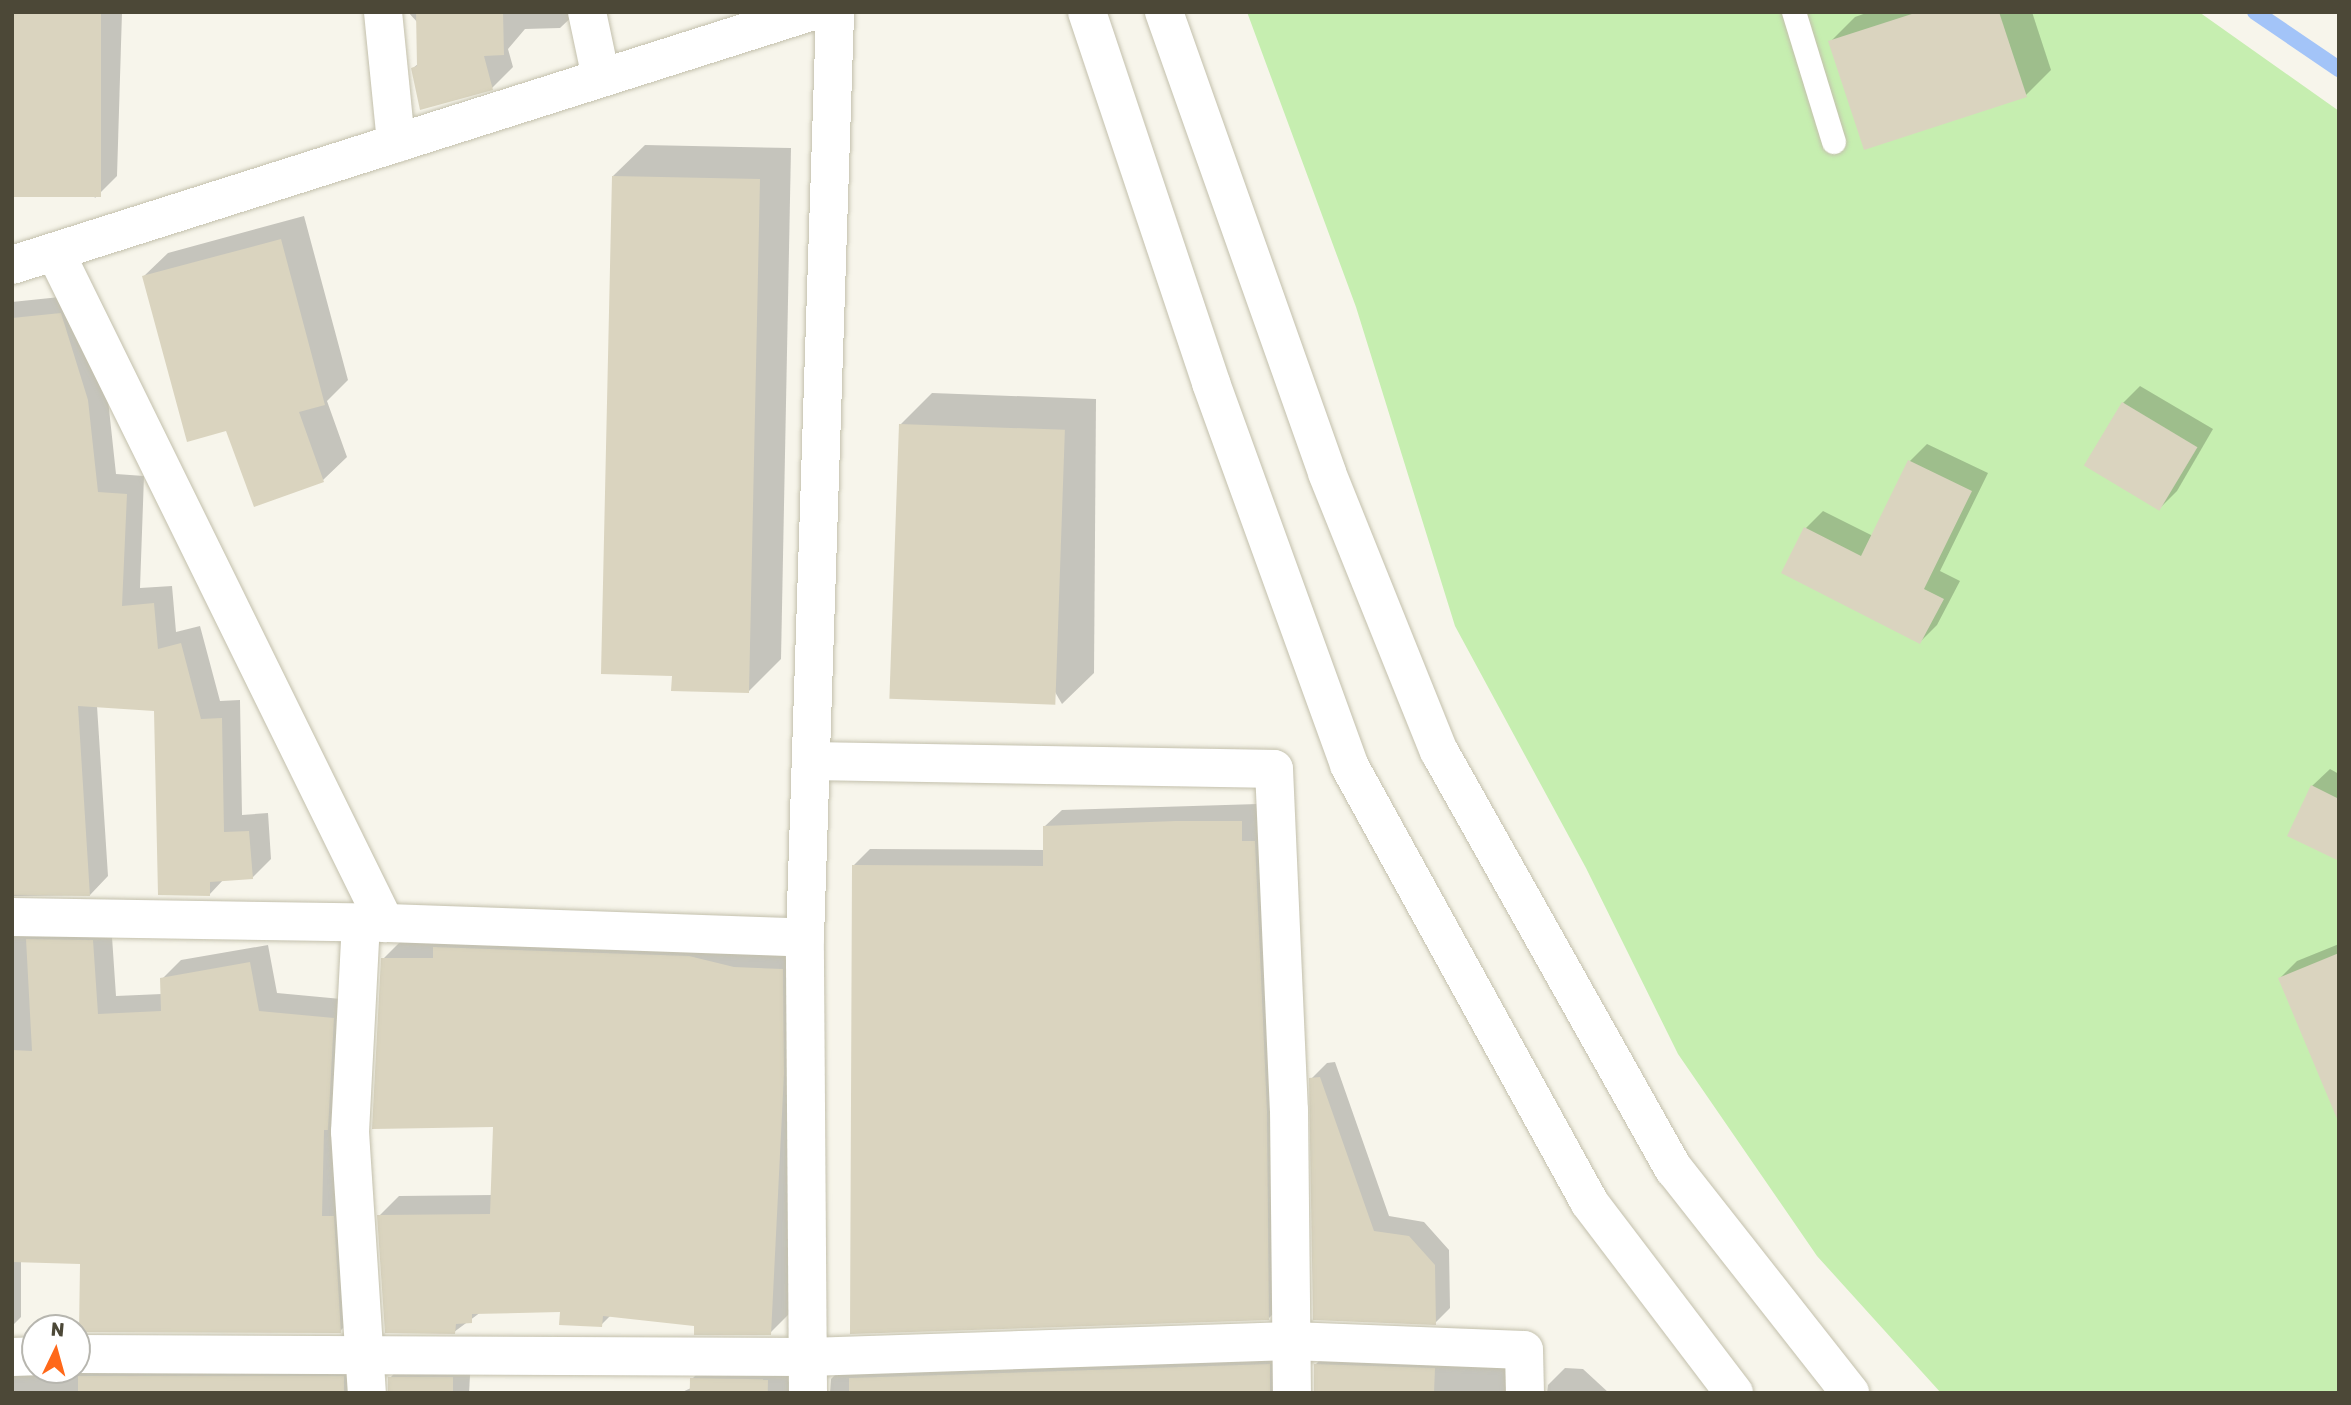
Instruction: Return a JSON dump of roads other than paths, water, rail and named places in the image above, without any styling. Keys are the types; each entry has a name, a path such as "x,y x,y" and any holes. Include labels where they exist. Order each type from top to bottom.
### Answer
{"street":[{"path":"383,12 396,143"},
{"path":"587,12 601,78"},
{"path":"12,265 810,12"},
{"path":"808,1375 805,938 814,761 835,12"},
{"path":"1087,12 1211,383 1349,765 1589,1202 1734,1393"},
{"path":"1164,12 1326,472 1439,751 1674,1169 1850,1393"},
{"path":"54,252 373,922 350,1132 367,1375"},
{"path":"814,761 1274,769 1289,1110 1292,1393"},
{"path":"12,917 373,922 805,938"},
{"path":"91,1353 149,1351 367,1375 808,1375 1291,1341 1524,1350 1525,1393"}],"lane":[{"path":"1794,12 1834,142"}],"waterway":[{"path":"2255,12 2339,69"}]}
